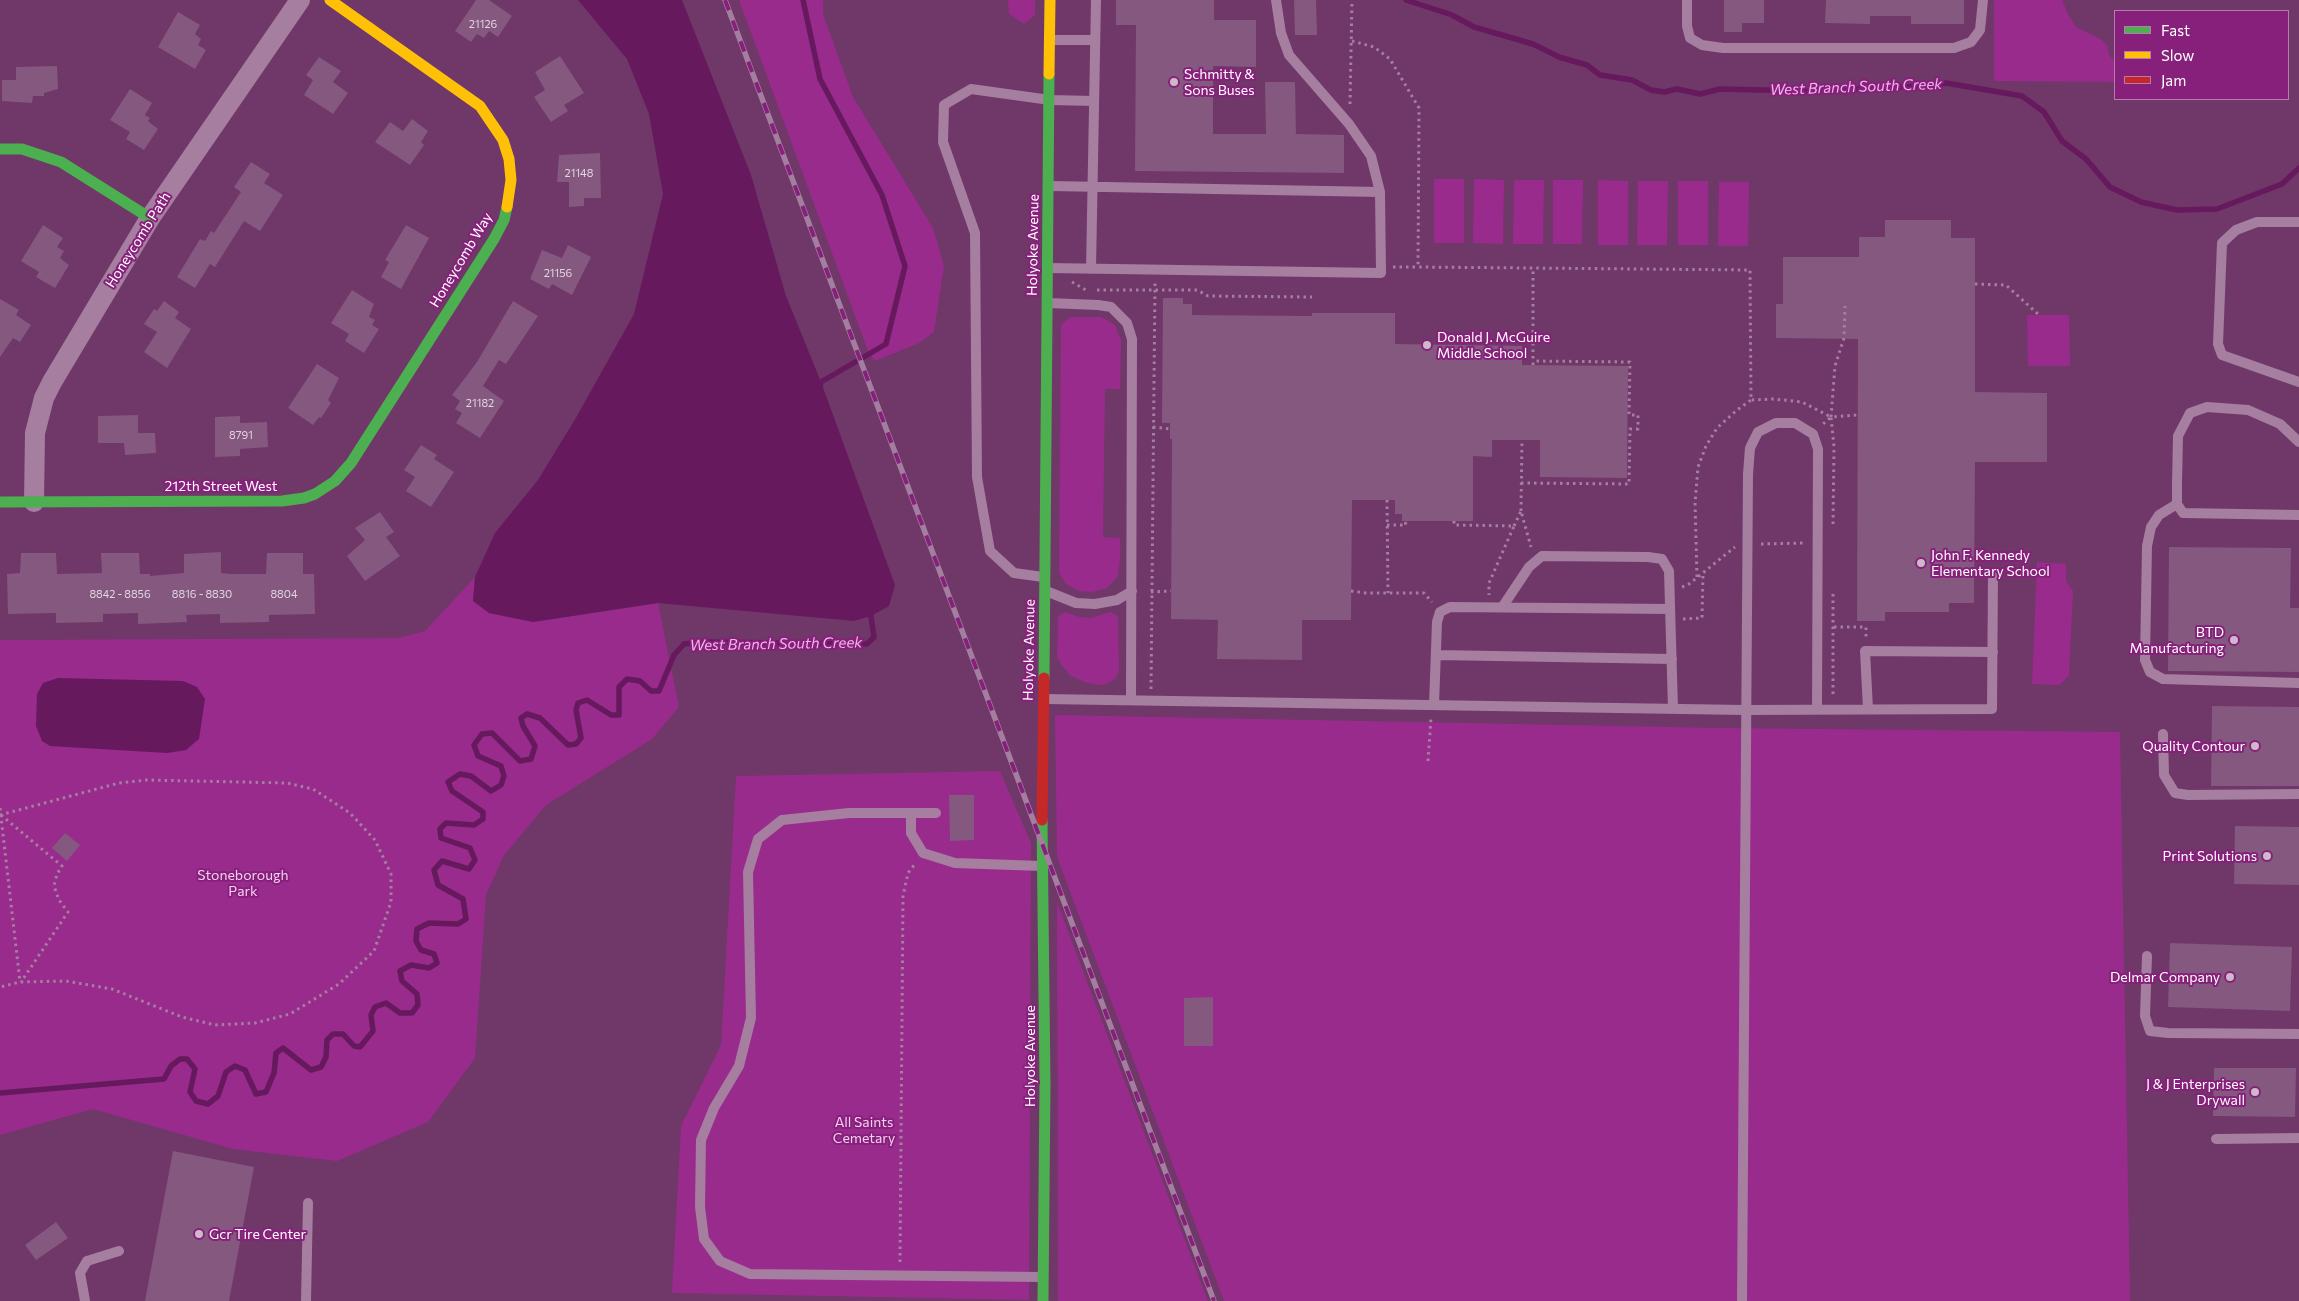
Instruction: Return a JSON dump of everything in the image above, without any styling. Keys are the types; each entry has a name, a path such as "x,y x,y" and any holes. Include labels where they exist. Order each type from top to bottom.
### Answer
{"street":[{"name":"Honeycomb Path","path":"34,502 35,433 44,398 150,218 300,0"},
{"name":"Honeycomb Way","path":"330,0 480,106 503,140 509,159 511,180 504,220 494,239 393,397"},
{"name":"Holyoke Avenue","path":"1043,1301 1045,1084 1043,866 1050,0"},
{"path":"0,149 22,149 61,162 150,218"},
{"name":"212th Street West","path":"0,502 282,501 304,498 325,489 344,472 393,397"}],"lane":[{"path":"1091,269 1096,0"},
{"path":"1048,268 1381,273 1380,192 1371,156 1349,124 1290,55 1281,33 1276,0"},
{"path":"1687,0 1687,26 1690,38 1702,45 1723,48 1954,48 1971,42 1980,30 1983,0"},
{"path":"1050,40 1095,40"},
{"path":"1045,577 1014,573 990,551 977,477 975,233 943,142 944,105 971,89 1050,100 1094,101"},
{"path":"1049,186 1380,192"},
{"path":"2299,222 2257,222 2236,230 2222,243 2218,344 2222,355 2299,382"},
{"path":"1048,303 1111,307 1127,323 1132,339 1131,700"},
{"path":"2299,442 2280,424 2248,410 2207,407 2190,413 2178,436 2177,504 2183,513 2299,514"},
{"path":"1742,1301 1745,710 1750,448 1758,432 1776,422 1795,422 1812,434 1818,449 1817,710"},
{"path":"2177,504 2159,515 2151,527 2147,546 2145,660 2150,672 2163,679 2299,683"},
{"path":"1503,606 1529,567 1542,556 1648,557 1662,559 1669,571 1673,709"},
{"path":"1044,699 1745,710 1992,709 1993,574"},
{"path":"1045,591 1076,602 1096,604 1117,600 1132,592"},
{"path":"1434,705 1437,622 1440,612 1450,607 1503,606 1670,614"},
{"path":"1868,709 1865,651 1993,652"},
{"path":"1436,655 1672,659"},
{"path":"2163,734 2164,775 2175,793 2188,795 2299,794"},
{"path":"936,812 849,813 782,820 758,840 748,872 750,1018 739,1066 714,1108 701,1140 700,1207 704,1239 720,1261 750,1274 1043,1277"},
{"path":"911,813 911,833 923,853 955,863 1043,866"},
{"path":"2148,956 2145,1016 2150,1031 2168,1033 2299,1034"},
{"path":"2216,1139 2299,1138"},
{"path":"306,1301 308,1203"},
{"path":"85,1301 80,1274 87,1261 119,1251"}],"path":[{"path":"1349,124 1352,0"},
{"path":"1352,41 1374,47 1390,59 1419,108 1418,267"},
{"path":"1381,267 1750,270 1751,400"},
{"path":"1064,268 1072,282 1084,290 1197,290 1208,296 1312,297"},
{"path":"1522,483 1629,484 1630,429 1638,429 1638,415 1630,415 1630,362 1533,363 1533,269"},
{"path":"1151,701 1154,270"},
{"path":"1975,284 2006,285 2039,315"},
{"path":"1834,525 1834,447 1831,417 1835,366 1844,338 1845,306"},
{"path":"1697,577 1695,503 1698,466 1716,428 1751,400 1774,399 1802,402 1831,417 1858,415"},
{"path":"1812,434 1831,417"},
{"path":"1153,427 1170,429"},
{"path":"1522,440 1521,511 1534,562"},
{"path":"1387,500 1388,593"},
{"path":"1488,607 1488,583 1521,511"},
{"path":"1387,525 1406,525 1405,521"},
{"path":"1454,521 1454,525 1514,526"},
{"path":"1670,614 1702,618 1703,572"},
{"path":"1832,710 1833,582"},
{"path":"1352,591 1424,593 1440,612"},
{"path":"1151,592 1171,592"},
{"path":"1834,627 1866,627 1865,651"},
{"path":"1428,761 1429,726 1434,705"},
{"path":"0,815 120,783 147,780 287,783 313,789 350,813 376,840 391,874 392,902 374,951 339,984 290,1014 255,1023 216,1025 182,1017 112,989 66,980 20,982 0,987"},
{"path":"0,808 20,982"},
{"path":"0,815 62,866 57,874 54,886 58,900 68,912 20,982"},
{"path":"900,1276 903,896 908,873 923,853"}],"green space":[{"path":"739,0 823,0 823,14 853,97 933,228 944,266 934,332 919,343 875,361 868,351"},
{"path":"1008,0 1035,0 1035,15 1024,24 1009,14"},
{"path":"1994,0 2062,0 2076,27 2102,40 2108,47 2109,55 2114,61 2114,82 1994,81"},
{"path":"1434,179 1464,179 1464,243 1434,243"},
{"path":"1474,179 1504,180 1503,244 1473,243"},
{"path":"1514,180 1544,180 1543,244 1513,244"},
{"path":"1553,180 1583,180 1582,244 1553,244"},
{"path":"1598,180 1628,181 1628,245 1598,245"},
{"path":"1638,181 1668,181 1667,245 1637,245"},
{"path":"1678,181 1708,181 1708,245 1678,245"},
{"path":"1719,182 1749,182 1748,246 1718,246"},
{"path":"2027,315 2069,315 2070,366 2028,366"},
{"path":"1070,317 1101,317 1115,325 1121,340 1120,389 1105,389 1103,537 1120,538 1120,559 1118,576 1107,588 1092,592 1079,591 1066,584 1059,573 1061,325"},
{"path":"2037,562 2066,564 2066,581 2073,591 2069,675 2060,685 2032,684"},
{"name":"Stoneborough Park","path":"475,577 473,601 489,613 533,622 658,603 679,707 652,739 546,805 504,855 486,895 475,1058 428,1122 337,1161 233,1149 93,1109 0,1135 0,640 399,638 425,631"},
{"path":"1065,612 1079,617 1091,618 1110,612 1118,616 1119,670 1116,678 1101,685 1087,683 1071,676 1062,666 1057,656 1058,616"},
{"path":"1055,715 1721,728 2120,732 2130,1301 1224,1301 1057,857"},
{"name":"All Saints Cemetary","path":"1000,771 1031,843 1029,1300 672,1293 681,1126 721,1045 736,776"},
{"path":"1057,902 1208,1301 1058,1301"}],"shaded area":[{"path":"578,0 682,0 751,175 786,296 821,382 895,585 889,606 871,616 854,621 658,603 533,622 489,613 473,601 475,577 495,533 538,480 577,416 634,314 663,194 649,114 627,59"},
{"path":"58,678 183,681 197,687 205,699 199,739 186,750 167,753 50,746 42,741 36,726 37,694 43,683"}],"building":[{"path":"476,0 489,0 512,16 498,37 489,31 484,38 477,34 471,42 455,31"},
{"name":"Schmitty & Sons Buses","path":"1116,0 1214,0 1214,20 1256,20 1256,67 1213,66 1213,134 1266,134 1265,82 1295,82 1296,134 1344,135 1344,173 1135,171 1136,25 1116,25"},
{"path":"1294,0 1316,0 1317,35 1295,35"},
{"path":"1724,0 1764,0 1764,23 1742,23 1742,32 1724,32"},
{"path":"1826,0 1964,0 1964,24 1911,24 1911,16 1870,16 1870,24 1825,23"},
{"path":"178,12 200,25 195,34 201,39 198,45 206,50 195,69 158,47"},
{"path":"560,56 584,93 564,105 568,111 551,122 534,97 545,90 535,72"},
{"path":"319,57 341,71 333,82 348,93 333,114 304,95 313,80 306,75"},
{"path":"57,66 58,89 44,93 44,96 33,96 32,103 2,101 2,80 16,80 16,67"},
{"path":"130,89 152,103 145,115 150,118 148,121 158,129 144,150 126,139 130,132 110,120"},
{"path":"412,119 428,131 421,142 424,145 410,165 375,142 390,122 403,131"},
{"path":"600,153 601,198 584,198 584,206 569,207 569,182 557,182 559,155"},
{"path":"251,162 270,174 264,183 283,195 260,231 244,221 215,267 210,264 195,288 177,277 200,239 205,241 211,231 214,233 241,192 234,187"},
{"name":"John F. Kennedy Elementary School","path":"1885,220 1951,220 1951,238 1975,238 1975,392 2047,393 2047,462 1975,462 1974,603 1949,603 1949,612 1885,612 1885,621 1857,621 1858,339 1776,338 1776,304 1783,304 1783,257 1859,257 1859,237 1885,237"},
{"path":"43,225 63,238 57,247 64,251 60,258 69,265 55,288 36,277 39,272 21,261"},
{"path":"406,225 429,238 401,289 381,277 389,262 385,260"},
{"path":"568,245 591,257 572,295 552,284 549,289 530,279 542,250 562,258"},
{"path":"352,290 374,304 369,317 375,320 372,325 379,329 364,353 345,341 349,334 331,323"},
{"path":"1163,298 1183,298 1183,304 1192,304 1192,315 1312,316 1312,313 1395,313 1395,344 1522,346 1522,365 1628,366 1627,478 1540,477 1540,440 1492,440 1492,457 1473,456 1473,521 1402,521 1402,514 1395,514 1395,500 1352,500 1351,620 1302,620 1302,660 1217,659 1218,620 1171,619 1172,439 1170,439 1170,423 1162,423"},
{"path":"0,299 19,310 16,315 31,325 20,342 13,338 0,357"},
{"path":"164,301 179,312 175,318 191,329 167,368 144,352 157,332 144,324 154,309 157,311"},
{"path":"513,301 538,316 506,364 499,360 483,386 504,401 480,438 456,423 462,413 455,409 460,401 452,395 477,362"},
{"path":"317,364 339,378 328,400 331,403 321,418 319,417 313,425 288,408"},
{"path":"138,415 138,433 155,433 156,453 125,455 124,443 98,443 98,416"},
{"path":"240,416 240,423 267,422 268,447 240,449 240,456 215,457 215,417"},
{"path":"421,445 437,455 434,459 454,472 431,507 406,491 415,477 404,470"},
{"path":"380,512 394,532 386,537 400,556 365,581 347,556 365,540 355,528"},
{"name":"BTD Manufacturing","path":"2169,547 2291,548 2290,608 2299,608 2299,672 2168,671"},
{"path":"221,552 221,573 232,574 266,574 267,553 303,553 303,574 314,574 315,614 269,615 269,622 220,623 220,614 186,615 187,622 138,624 138,613 103,614 103,622 56,623 56,613 8,614 7,574 20,573 21,553 56,553 57,574 102,573 101,553 139,553 140,574 150,574 150,576 184,573 184,554"},
{"name":"Quality Contour","path":"2212,706 2299,707 2299,786 2211,786"},
{"path":"949,795 974,795 974,840 950,841"},
{"name":"Print Solutions","path":"2235,826 2299,827 2299,885 2234,884"},
{"path":"65,833 80,845 67,861 52,848"},
{"name":"Delmar Company","path":"2170,943 2292,947 2290,1011 2168,1007"},
{"path":"1213,997 1213,1046 1184,1046 1184,998"},
{"name":"J & J Enterprises Drywall","path":"2214,1068 2296,1068 2295,1117 2213,1116"},
{"name":"Gcr Tire Center","path":"173,1151 254,1167 229,1301 145,1301"},
{"path":"56,1222 68,1238 36,1260 25,1245"}],"waterway":[{"name":"West Branch South Creek","path":"803,0 820,79 882,195 905,266 886,344 821,382 820,387"},
{"name":"West Branch South Creek","path":"1406,0 1452,15 1474,27 1533,44 1559,57 1587,65 1600,75 1632,80 1651,90 1664,92 1677,89 1700,94 1720,89 1808,91 1923,86 1946,83 2022,96 2044,112 2062,141 2086,159 2110,187 2141,202 2177,210 2217,209 2282,184 2299,168"},
{"name":"West Branch South Creek","path":"0,1093 164,1079 171,1066 180,1059 187,1059 195,1069 190,1092 196,1101 208,1104 218,1096 226,1072 235,1066 245,1070 256,1094 266,1092 274,1073 276,1053 283,1048 311,1070 321,1067 326,1057 327,1040 333,1034 343,1034 354,1046 360,1047 373,1031 371,1015 375,1007 386,1003 400,1013 412,1013 418,1005 417,994 402,981 400,971 411,965 429,968 437,963 434,954 421,950 416,941 417,929 429,923 458,924 466,919 463,899 438,885 434,870 442,861 469,869 475,860 470,848 441,838 440,829 446,823 474,825 483,819 483,812 452,791 448,782 460,774 471,776 491,791 501,785 504,776 501,766 478,756 474,745 482,734 492,733 520,761 531,759 535,746 523,726 521,718 527,714 540,718 568,745 576,744 581,738 576,710 578,703 587,700 611,715 619,715 619,687 627,679 640,681 651,691 659,691 674,655 684,644 701,642 867,644 874,637 870,610"}],"railway":[{"path":"725,0 1214,1301"}],"traffic: fast":[{"path":"1044,678 1049,74"},
{"path":"0,149 22,149 61,162 150,218"},
{"path":"0,502 282,501 304,498 315,494 335,481 351,463 494,239 504,220 507,207"},
{"path":"1042,820 1045,1084 1043,1301"}],"traffic: slow":[{"path":"330,0 480,106 503,140 509,159 511,180 507,207"},
{"path":"1049,74 1050,0"}],"traffic: jam":[{"path":"1042,820 1044,678"}],"place":[{"name":"Schmitty & Sons Buses","path":"1174,82"},
{"name":"Donald J. McGuire Middle School","path":"1427,345"},
{"name":"John F. Kennedy Elementary School","path":"1921,563"},
{"name":"BTD Manufacturing","path":"2234,640"},
{"name":"Quality Contour","path":"2255,746"},
{"name":"Print Solutions","path":"2267,856"},
{"name":"Delmar Company","path":"2230,977"},
{"name":"J & J Enterprises Drywall","path":"2255,1092"},
{"name":"Gcr Tire Center","path":"199,1234"}]}
